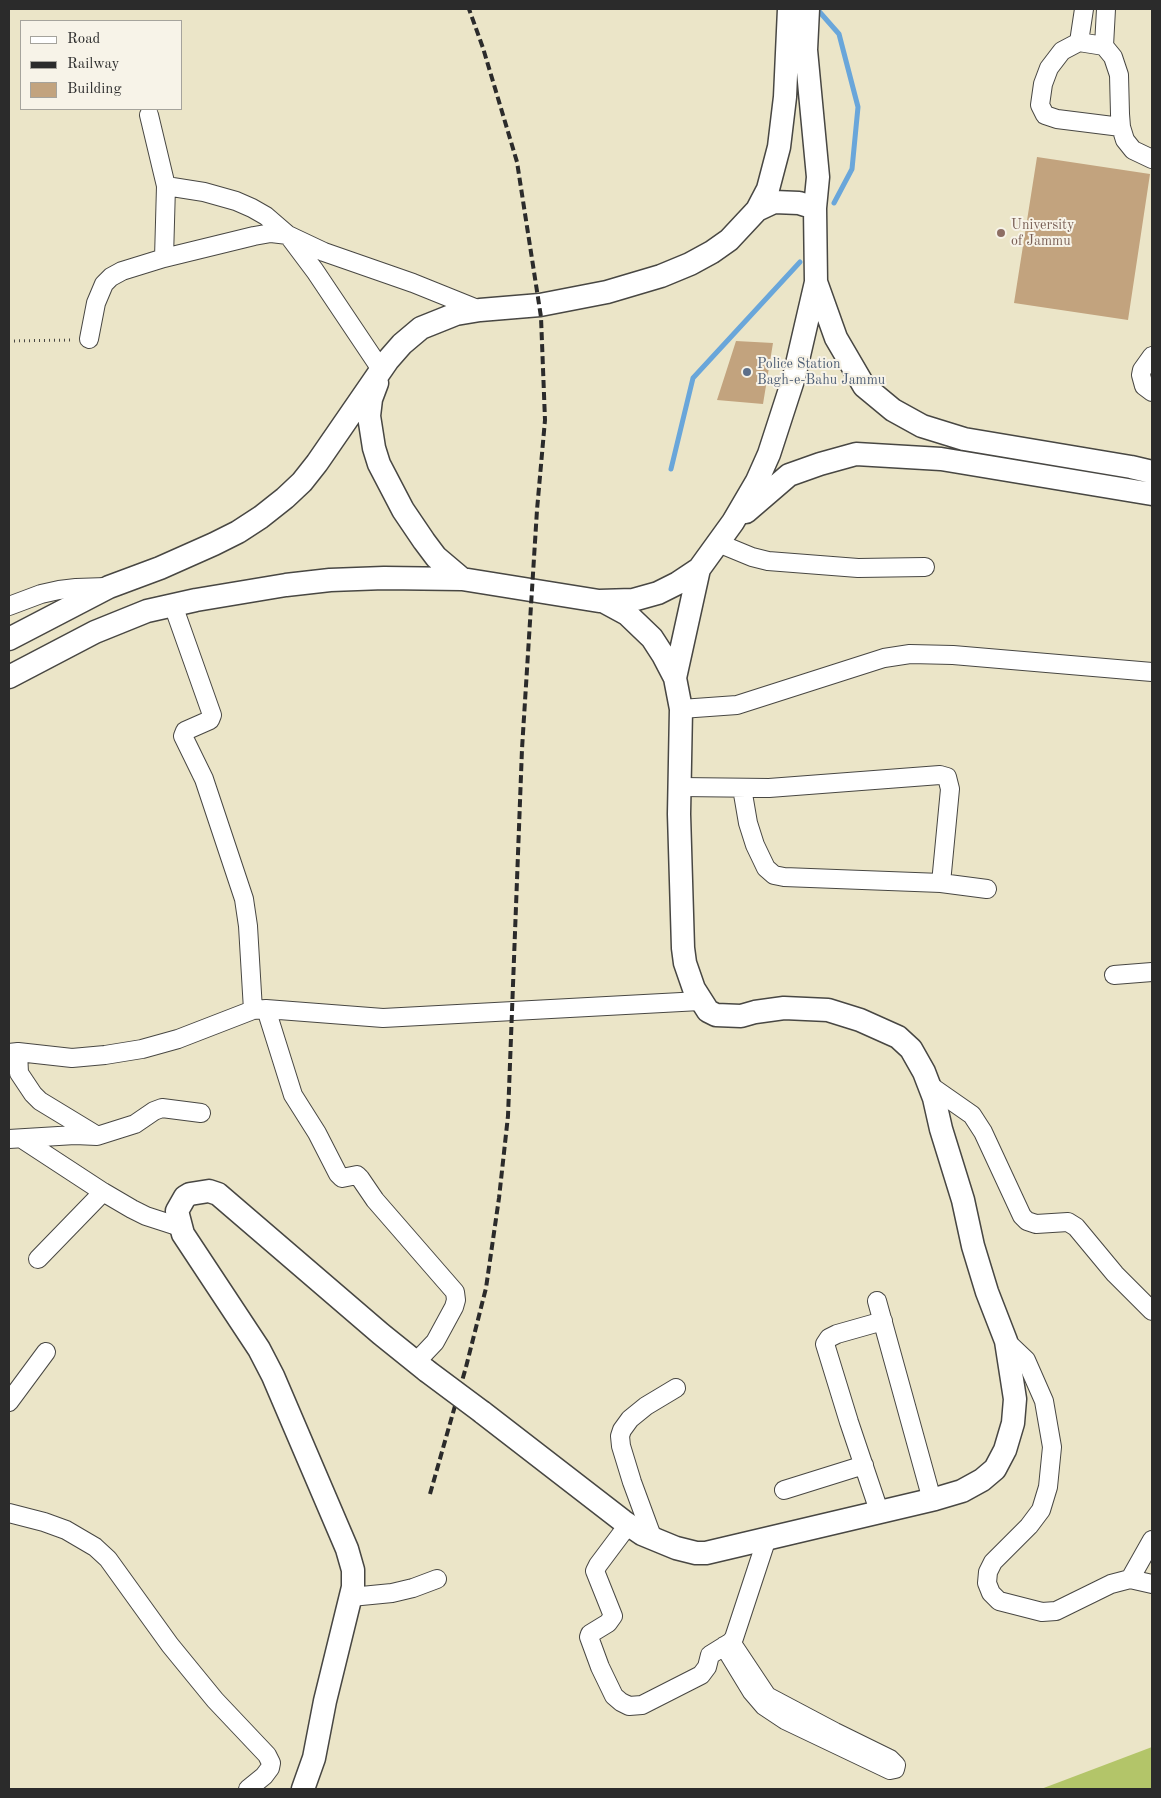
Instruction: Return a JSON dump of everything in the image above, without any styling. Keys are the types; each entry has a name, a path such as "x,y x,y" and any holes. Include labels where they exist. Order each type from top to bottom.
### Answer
{"main road":[{"path":"9,677 95,632 139,614 173,605 286,584 384,578 462,579 603,601 633,600 658,593 699,569 733,522 757,481 769,454 794,377 816,282 814,208 818,177 789,9"},
{"path":"462,579 436,557 424,541 403,510 379,464 374,448 369,416 371,399 388,360 402,344 421,328 456,314 540,305 607,292 662,276 690,264 729,240 756,210 768,189 779,147 785,97 808,9"},
{"path":"756,210 774,202 799,203 814,208"},
{"path":"816,282 836,338 864,386 893,410 914,422 964,439 1152,472"},
{"path":"9,639 109,587 160,568 214,544 261,517 302,482 317,463 356,404 382,371"},
{"path":"733,522 789,475 856,454 941,459 1152,494"},
{"path":"675,678 699,569"},
{"path":"303,1789 314,1758 354,1578 347,1549 274,1376 230,1304 188,1244 180,1227 177,1211 185,1197 190,1194 209,1191 218,1194 367,1323 421,1366 628,1525 653,1539 676,1548 701,1553 932,1500 962,1491 982,1480 995,1469 1005,1450 1013,1423 1015,1399 1006,1341 987,1292 973,1246 934,1098 924,1072 911,1049 898,1038 845,1014 828,1010 784,1008 741,1016 716,1015 708,1011 694,989 685,963 682,939 679,814 681,709 675,678 652,638 627,614 603,601"}],"street":[{"path":"1079,42 1084,9"},
{"path":"1104,46 1106,9"},
{"path":"1121,127 1057,119 1045,115 1040,100 1049,68 1062,51 1079,42 1104,46 1113,56 1119,70 1121,127 1125,140 1133,150 1152,159"},
{"path":"149,115 166,186 164,258"},
{"path":"166,186 204,192 244,204 266,216 288,235 315,271 382,371"},
{"path":"89,339 96,303 104,284 111,277 122,271 164,258 272,233 288,235 324,252 413,283 480,310"},
{"path":"1152,356 1142,370 1141,375 1144,386 1152,392"},
{"path":"718,543 752,558 768,561 858,568 925,567"},
{"path":"9,606 41,594 59,590 109,587"},
{"path":"173,605 212,715 210,720 185,731 183,736 204,779 244,899 260,1009 293,1095 317,1133 338,1174 342,1178 357,1175 360,1178 375,1200 455,1292 456,1300 454,1307 421,1366"},
{"path":"681,709 737,705 884,658 910,654 953,655 1152,672"},
{"path":"680,787 777,787 940,775 946,777 950,789 941,883"},
{"path":"742,788 748,823 755,845 766,868 774,875 784,877 941,883 986,889"},
{"path":"1114,975 1152,972"},
{"path":"97,1136 40,1101 33,1094 19,1073 13,1052 72,1058 105,1056 142,1049 178,1039 260,1009 383,1018 700,1001"},
{"path":"929,1085 972,1115 983,1132 1022,1216 1036,1224 1068,1222 1076,1227 1115,1274 1152,1311"},
{"path":"16,1139 76,1135 97,1136 135,1124 162,1108 201,1113"},
{"path":"16,1139 146,1216 180,1227"},
{"path":"38,1260 103,1192"},
{"path":"877,1301 932,1500"},
{"path":"879,1512 825,1344 829,1338 837,1334 883,1321"},
{"path":"1006,1341 1026,1360 1044,1401 1052,1447 1048,1487 1041,1510 1029,1526 993,1562 988,1572 988,1583 991,1593 999,1601 1042,1612 1056,1611 1111,1584 1130,1579 1152,1584"},
{"path":"9,1402 46,1352"},
{"path":"653,1539 632,1482 621,1446 620,1436 630,1419 646,1406 676,1388"},
{"path":"784,1490 864,1465"},
{"path":"9,1513 66,1530 95,1548 108,1560 187,1666 215,1700 267,1755 271,1763 270,1768 264,1776 248,1789"},
{"path":"628,1525 596,1571 613,1616 608,1623 590,1634 589,1637 600,1668 614,1696 629,1706 642,1705 701,1675 707,1667 710,1655 728,1644 736,1633 767,1538"},
{"path":"1130,1579 1152,1540"},
{"path":"351,1597 392,1594 437,1579"},
{"path":"728,1644 766,1696 817,1724 890,1759 896,1765 895,1769 890,1770 785,1720 770,1710 752,1692 728,1644"}],"path":[{"path":"9,341 89,339"}],"green space":[{"path":"1152,1747 1152,1789 1041,1789"}],"building":[{"path":"1037,157 1150,174 1128,320 1014,303"},
{"name":"Police Station Bagh-e-Bahu Jammu","path":"736,341 773,343 763,404 717,400"}],"waterway":[{"path":"817,9 839,34 858,107 852,169 834,203"},
{"path":"671,469 693,378 800,262"}],"railway":[{"path":"430,1494 486,1288 508,1116 522,749 537,510 545,420 541,317 517,162 483,48 469,9"}],"place":[{"name":"University of Jammu","path":"1001,233"},
{"name":"Police Station Bagh-e-Bahu Jammu","path":"747,372"}]}
